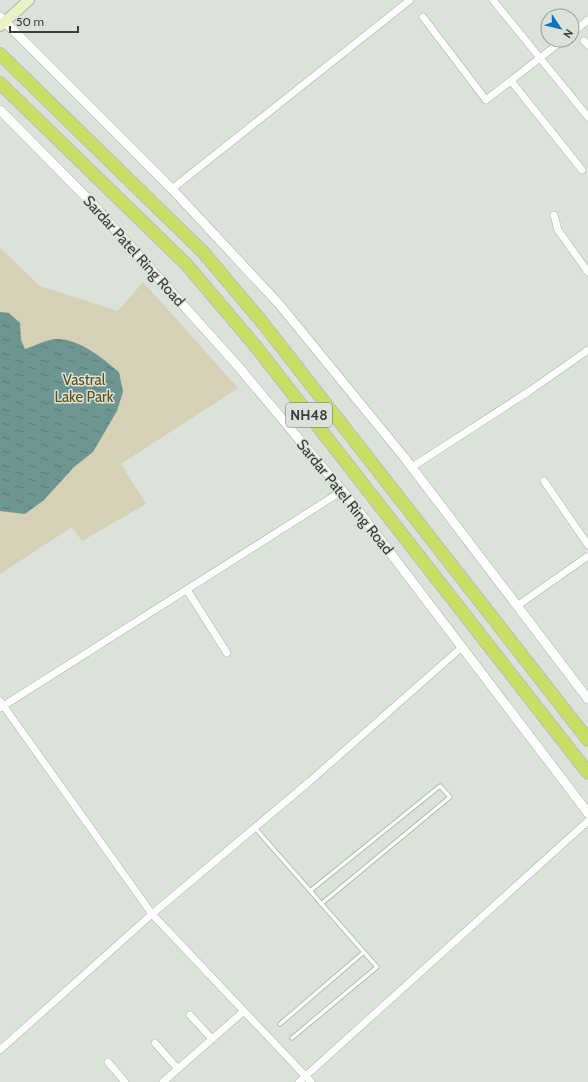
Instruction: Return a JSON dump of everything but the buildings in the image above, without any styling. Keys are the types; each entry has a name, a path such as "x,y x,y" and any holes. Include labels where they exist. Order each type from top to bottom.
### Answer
{"highway":[{"name":"NH48","path":"0,54 203,252 262,322 588,740"},
{"name":"Sardar Patel Ring Road","path":"0,83 187,265 257,348 588,773"}],"main road":[{"path":"2,22 29,0"}],"street":[{"path":"172,189 410,0"},
{"path":"493,0 588,117"},
{"path":"423,17 486,100 552,48"},
{"path":"580,26 588,20"},
{"path":"2,22 172,189 279,304 412,466 588,699"},
{"path":"511,81 582,170"},
{"name":"Sardar Patel Ring Road","path":"0,110 88,198 237,365 342,491 588,813"},
{"path":"554,215 558,230 588,272"},
{"path":"412,466 531,390 588,350"},
{"path":"544,481 588,545"},
{"path":"308,1079 152,914 1,705 187,590 342,491"},
{"path":"517,606 588,556"},
{"path":"187,590 227,653"},
{"path":"0,1050 152,914 310,782 462,647"},
{"path":"299,1082 308,1079 588,821"},
{"path":"163,1082 244,1011"},
{"path":"190,1015 212,1039"},
{"path":"155,1043 178,1069"},
{"path":"108,1062 125,1082"}],"lane":[{"path":"310,891 440,786 450,797 321,904"},
{"path":"255,828 377,967 292,1038"},
{"path":"280,1024 364,952"}],"green space":[{"name":"Vastral Lake Park","path":"0,248 40,286 118,311 143,282 238,388 121,464 146,504 82,541 72,527 0,574"}],"water":[{"path":"0,312 9,313 20,323 21,340 25,349 55,339 73,342 98,355 119,372 123,392 117,411 93,452 74,467 44,500 25,514 0,511"}]}
